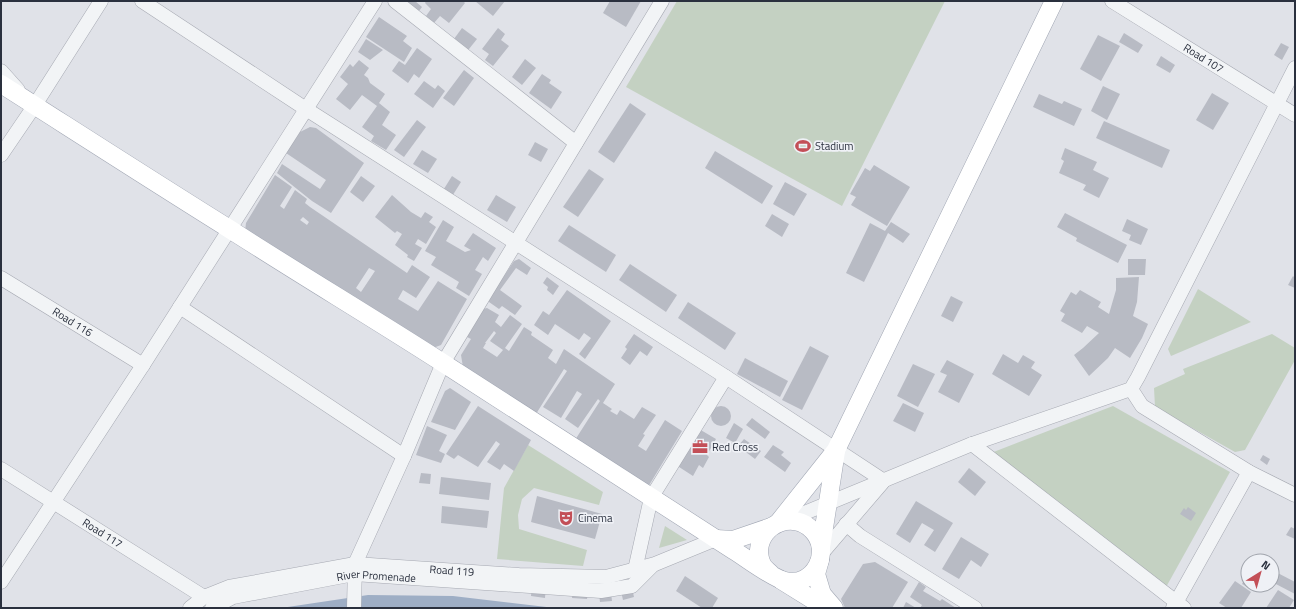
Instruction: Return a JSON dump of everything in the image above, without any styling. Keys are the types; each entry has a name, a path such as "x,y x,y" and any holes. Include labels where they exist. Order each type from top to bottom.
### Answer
{"main road":[{"path":"716,539 733,540 778,523 801,522 810,527 817,535 821,553 814,572 808,577 795,582 788,582 775,577 763,565 759,554 761,539 765,533 778,523 836,450 1054,1"},
{"path":"1,84 443,363 651,498 826,608"},
{"path":"834,608 822,594 816,574 821,553 827,503 836,450"}],"street":[{"path":"1,155 35,106 101,1"},
{"path":"142,1 306,109 726,377 884,481"},
{"path":"1,582 144,365 375,1"},
{"path":"395,1 576,143"},
{"path":"354,608 355,572 443,363 662,1"},
{"name":"Road 107","path":"1112,1 1295,115"},
{"path":"778,523 972,444 1131,389 1295,68"},
{"path":"1,71 11,84 35,106"},
{"name":"Road 116","path":"1,278 144,365"},
{"path":"180,307 404,456"},
{"path":"635,570 651,498 726,377"},
{"path":"1131,389 1142,406 1249,472 1295,495"},
{"path":"972,444 1178,606 1249,472"},
{"name":"Road 117","path":"1,469 208,602"},
{"path":"821,553 884,481"},
{"path":"846,524 860,536 975,608"},
{"name":"Road 119","path":"190,608 208,602 229,587 355,572 606,577 655,564 716,539"},
{"name":"River Promenade","path":"355,572 601,591 632,586 655,564"}],"green space":[{"name":"Stadium","path":"677,1 945,1 842,206 626,87"},
{"path":"1198,289 1251,322 1171,356 1168,349"},
{"path":"1272,334 1295,348 1295,360 1245,450 1235,452 1155,407 1154,388 1185,374 1183,369"},
{"path":"1113,406 1230,472 1165,589 991,453"},
{"path":"528,445 603,492 599,505 534,488 522,499 518,515 519,529 587,550 583,566 497,559 504,488"},
{"path":"665,526 687,540 659,548"}],"water":[{"path":"368,595 453,596 555,608 281,608"}],"building":[{"path":"398,1 415,1 422,7 416,15"},
{"path":"426,1 463,1 465,3 449,23 440,16 434,23 426,16 431,9 425,3"},
{"path":"475,1 505,1 493,16"},
{"path":"610,1 641,1 626,27 603,13"},
{"path":"379,17 407,36 403,41 412,48 404,62 366,37"},
{"path":"462,28 477,39 465,54 451,43"},
{"path":"498,28 505,34 501,40 509,46 493,66 485,60 489,54 482,49"},
{"path":"1124,33 1143,45 1138,53 1119,42"},
{"path":"1098,35 1120,46 1101,81 1080,69"},
{"path":"366,39 383,50 370,60 358,52"},
{"path":"1281,43 1289,47 1282,60 1274,55"},
{"path":"417,48 432,59 419,78 414,74 408,83 392,71 399,61 405,65"},
{"path":"1161,56 1175,65 1170,73 1156,65"},
{"path":"525,59 536,68 522,85 512,77"},
{"path":"359,60 369,68 364,75 368,78 370,83 385,94 379,103 390,112 382,125 396,135 386,150 371,141 374,136 362,127 377,106 362,95 350,110 336,99 348,84 340,77 350,64 353,67"},
{"path":"464,70 474,78 454,106 443,98"},
{"path":"542,74 551,80 549,83 562,92 551,109 529,93"},
{"path":"424,81 435,89 438,85 445,91 433,108 414,94"},
{"path":"1103,86 1120,94 1107,120 1091,111"},
{"path":"1212,93 1229,103 1213,130 1196,120"},
{"path":"1039,94 1062,104 1064,101 1082,109 1074,126 1033,107"},
{"path":"630,103 646,114 614,163 598,152"},
{"path":"417,120 426,127 404,157 394,150"},
{"path":"1104,121 1170,150 1162,168 1096,138"},
{"path":"310,127 316,128 364,163 331,213 312,201 277,173 282,164 320,189 326,180 286,153 300,132"},
{"path":"535,142 548,149 541,162 528,155"},
{"path":"1065,148 1097,162 1093,170 1109,178 1099,198 1083,190 1086,185 1059,173 1064,161 1061,159"},
{"path":"422,150 437,159 428,173 413,164"},
{"path":"715,151 773,186 762,204 705,168"},
{"path":"874,165 910,187 887,226 851,205 856,197 850,194 865,168 870,171"},
{"path":"589,169 604,179 578,217 563,207"},
{"path":"275,175 292,187 280,206 284,209 295,190 307,199 305,203 310,207 407,273 412,265 430,277 416,298 403,290 398,299 418,311 438,281 467,299 441,345 433,348 245,231 246,223","holes":["303,217 309,222 307,225 300,220","369,268 375,271 361,292 356,288"]},
{"path":"361,176 375,186 363,202 350,192"},
{"path":"452,176 461,182 451,198 442,192"},
{"path":"785,182 807,194 794,216 773,204"},
{"path":"392,195 411,212 421,218 425,212 433,217 429,222 436,227 426,244 418,239 415,244 422,248 414,261 407,257 408,255 395,245 402,234 397,231 395,233 375,217"},
{"path":"496,195 516,207 507,222 487,210"},
{"path":"1065,213 1127,245 1118,263 1076,241 1077,238 1057,227"},
{"path":"772,214 789,224 782,237 765,226"},
{"path":"1127,219 1148,229 1141,245 1129,240 1131,235 1122,231"},
{"path":"443,220 454,227 446,241 465,252 471,250 464,246 473,233 496,248 488,261 483,257 475,270 482,274 469,296 456,288 459,282 431,265 436,257 425,251"},
{"path":"891,222 910,234 903,243 888,233 864,282 846,273 870,223 885,231"},
{"path":"569,225 616,255 606,272 558,241"},
{"path":"519,259 531,268 527,275 516,268 500,290 522,306 515,315 502,306 499,309 489,302 489,299 514,261"},
{"path":"1128,259 1146,259 1145,275 1128,275"},
{"path":"630,264 677,295 666,312 619,280"},
{"path":"1293,276 1295,278 1295,288 1288,285"},
{"path":"547,277 559,286 553,295 547,290 548,287 543,283"},
{"path":"1139,277 1137,302 1133,316 1148,324 1142,338 1130,358 1115,348 1108,358 1089,376 1074,355 1099,333 1087,326 1082,333 1061,321 1065,314 1060,311 1071,292 1076,295 1080,290 1101,302 1098,307 1109,314 1116,290 1116,278"},
{"path":"567,290 611,321 585,359 579,354 591,338 584,333 579,340 555,324 548,335 534,325 543,311 549,315"},
{"path":"951,296 963,302 953,322 941,316"},
{"path":"688,302 736,333 725,350 678,318"},
{"path":"487,308 499,315 495,322 501,327 510,315 522,324 505,348 509,351 524,327 532,332 531,335 553,350 548,358 556,364 564,349 615,384 603,403 612,409 610,411 617,415 620,410 634,419 642,407 656,415 643,434 645,435 638,446 646,451 665,420 682,431 648,487 575,440 600,401 598,399 578,428 565,419 582,394 577,391 561,418 543,407 567,371 564,369 536,414 463,367 461,355 471,339 467,337 483,309","holes":["494,331 496,333 490,341 503,350 497,357 483,348"]},
{"path":"634,334 653,347 647,356 640,351 630,365 621,358 627,349 625,347"},
{"path":"810,346 829,356 802,410 782,400"},
{"path":"1003,354 1018,363 1023,355 1035,362 1031,368 1042,375 1029,396 992,374"},
{"path":"745,358 788,381 780,397 737,374"},
{"path":"947,360 974,374 959,403 938,392 947,375 940,372"},
{"path":"913,364 935,374 918,407 897,396"},
{"path":"450,388 471,402 455,430 431,422 445,391"},
{"path":"903,403 924,413 915,432 893,421"},
{"path":"478,406 531,440 514,471 504,464 500,470 487,462 500,444 496,441 478,467 458,455 454,459 446,454"},
{"path":"717,406 725,406 731,412 731,420 725,426 717,426 711,420 711,412"},
{"path":"752,418 770,432 765,439 746,425"},
{"path":"734,423 743,429 735,443 726,438"},
{"path":"427,426 447,435 439,451 445,454 441,463 416,455"},
{"name":"Red Cross","path":"699,429 716,439 707,455 709,457 703,468 699,465 693,476 676,465"},
{"path":"744,439 761,451 755,459 738,446"},
{"path":"773,445 784,452 781,455 791,463 785,472 764,457"},
{"path":"1263,455 1270,459 1267,465 1260,460"},
{"path":"969,468 986,482 975,496 958,482"},
{"path":"421,473 431,474 430,484 419,483"},
{"path":"441,477 491,483 489,500 439,494"},
{"name":"Cinema","path":"537,496 602,514 595,539 531,522"},
{"path":"916,501 953,523 935,552 924,545 934,530 922,523 910,543 896,534"},
{"path":"442,506 489,511 487,528 441,523"},
{"path":"1188,507 1196,513 1191,521 1180,514 1184,508 1186,510"},
{"path":"1291,527 1295,529 1295,539 1286,535"},
{"path":"961,537 989,554 981,567 971,560 959,579 942,569"},
{"path":"875,562 908,582 892,608 845,608 841,599 863,564"},
{"path":"1280,574 1295,582 1295,594 1280,586"},
{"path":"685,576 718,598 712,608 702,608 676,591"},
{"path":"1235,581 1240,584 1240,593 1250,593 1241,608 1227,608 1219,603"},
{"path":"919,582 926,587 923,591 940,601 942,599 956,608 920,608 922,605 910,597"},
{"path":"532,584 546,585 545,598 531,596"},
{"path":"632,588 634,597 623,600 621,591"},
{"path":"573,589 588,590 587,599 572,598"},
{"path":"1280,591 1294,600 1289,608 1266,608 1276,593 1280,593"},
{"path":"611,592 612,601 600,602 599,593"},
{"path":"906,602 916,608 903,608"}],"place":[{"name":"Stadium","path":"803,146"},
{"name":"Red Cross","path":"700,447"},
{"name":"Cinema","path":"566,518"}]}
